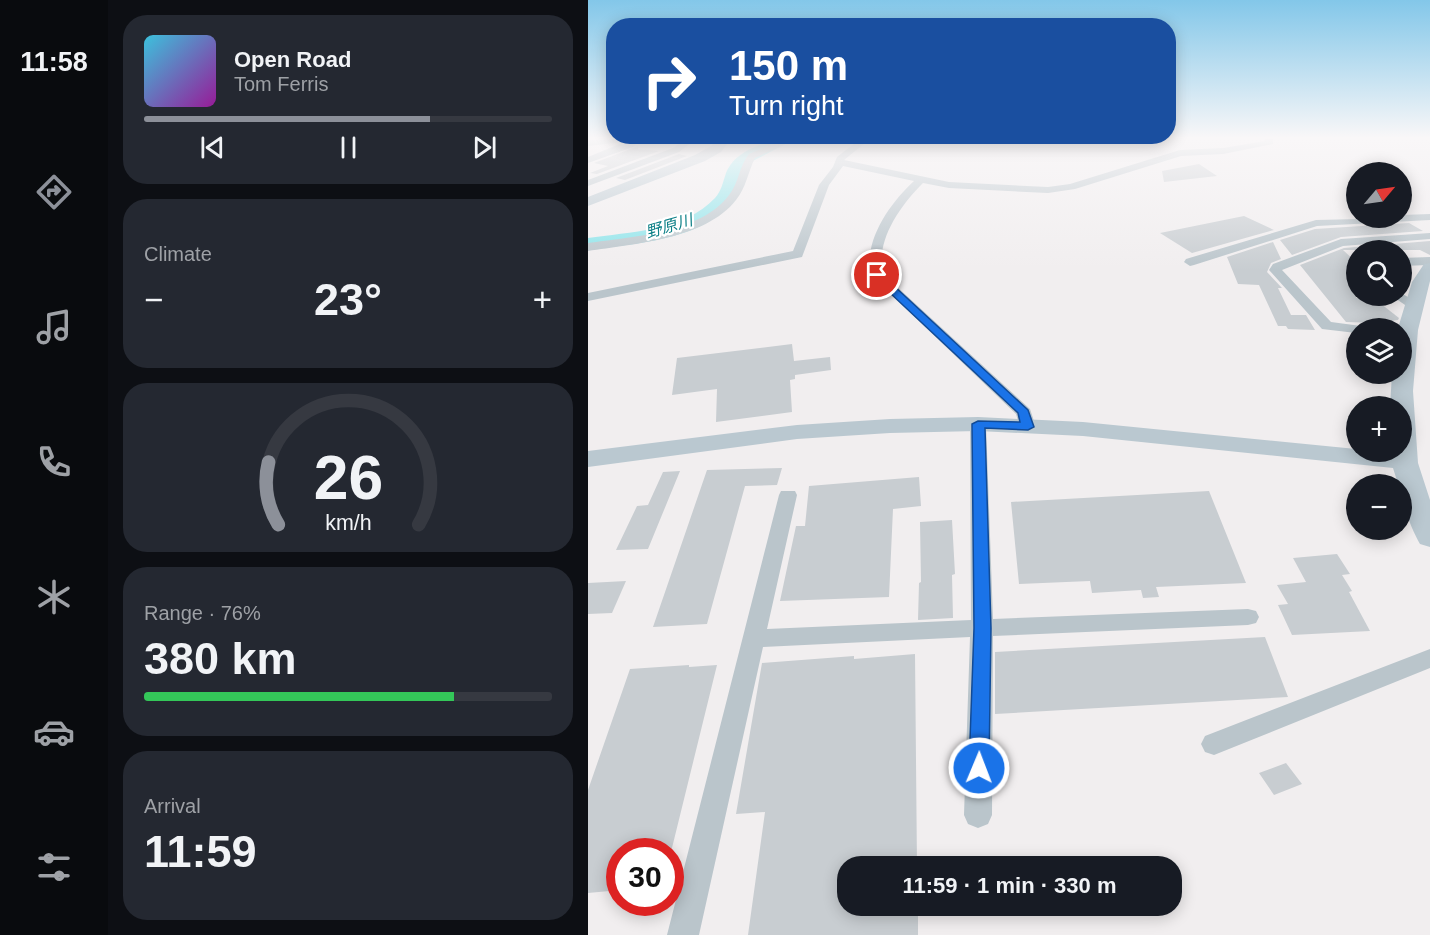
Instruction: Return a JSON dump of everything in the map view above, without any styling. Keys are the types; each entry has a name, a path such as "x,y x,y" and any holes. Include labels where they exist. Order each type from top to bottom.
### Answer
{"street":[{"path":"588,202 637,183"},
{"path":"588,247 665,233 710,217 729,202 740,183"},
{"path":"588,297 798,254 826,183"},
{"path":"917,183 885,227 875,250 873,267 877,275 1024,412 1028,427"},
{"path":"938,183 969,187 1048,190 1085,183"},
{"path":"1412,218 1430,217"},
{"path":"1412,220 1430,234"},
{"path":"1190,262 1316,223 1346,221"},
{"path":"1346,328 1327,326 1275,270 1277,267 1341,243 1430,234"},
{"path":"1341,243 1346,247"},
{"path":"1412,262 1430,261"},
{"path":"1412,291 1422,275 1430,268"},
{"path":"978,424 982,628 978,815"},
{"path":"588,459 797,432 890,426 978,424 1083,429 1346,455"},
{"path":"1405,462 1430,537"},
{"path":"683,935 788,495"},
{"path":"753,639 1248,617"},
{"path":"1214,744 1430,658"}],"building":[{"path":"1244,216 1274,230 1192,253 1160,233"},
{"path":"1412,225 1423,231 1341,237 1292,255 1280,240 1315,229 1412,228"},
{"path":"1430,241 1430,255 1420,250 1412,250 1412,242"},
{"path":"1273,242 1281,259 1271,263 1267,272 1282,288 1278,288 1291,315 1306,315 1315,330 1288,329 1286,326 1278,326 1259,285 1238,284 1227,257"},
{"path":"1346,248 1343,250 1346,253 1346,306 1384,306 1399,318 1346,318 1346,322 1300,265"},
{"path":"792,344 794,361 830,357 831,370 795,375 795,379 790,380 792,412 716,422 717,389 672,395 677,358"},
{"path":"782,468 777,485 745,486 707,624 653,627 707,470"},
{"path":"680,471 648,549 616,550 637,506 648,505 663,472"},
{"path":"919,477 921,506 893,509 889,597 780,601 796,526 805,526 809,486"},
{"path":"1209,491 1246,583 1156,587 1159,597 1143,598 1141,590 1092,593 1090,581 1019,584 1011,502"},
{"path":"952,520 955,574 952,575 953,618 918,620 919,583 921,582 920,522"},
{"path":"1337,554 1350,574 1342,575 1370,631 1292,635 1278,605 1288,604 1277,585 1306,582 1293,558"},
{"path":"626,581 612,613 588,614 588,583"},
{"path":"1265,637 1288,697 995,714 995,652"},
{"path":"915,654 917,856 837,856 837,916 918,916 918,935 748,935 765,812 736,814 762,663 854,656 854,659"},
{"path":"717,665 674,838 606,838 606,891 588,893 588,790 630,669"},
{"path":"1286,763 1302,784 1274,795 1259,773"}],"waterway":[{"name":"野原川","path":"588,244 660,232 697,220 712,212 723,201 732,183"}],"route":[{"path":"877,275 1024,412 1028,427 978,424 982,628 979,768"}]}
